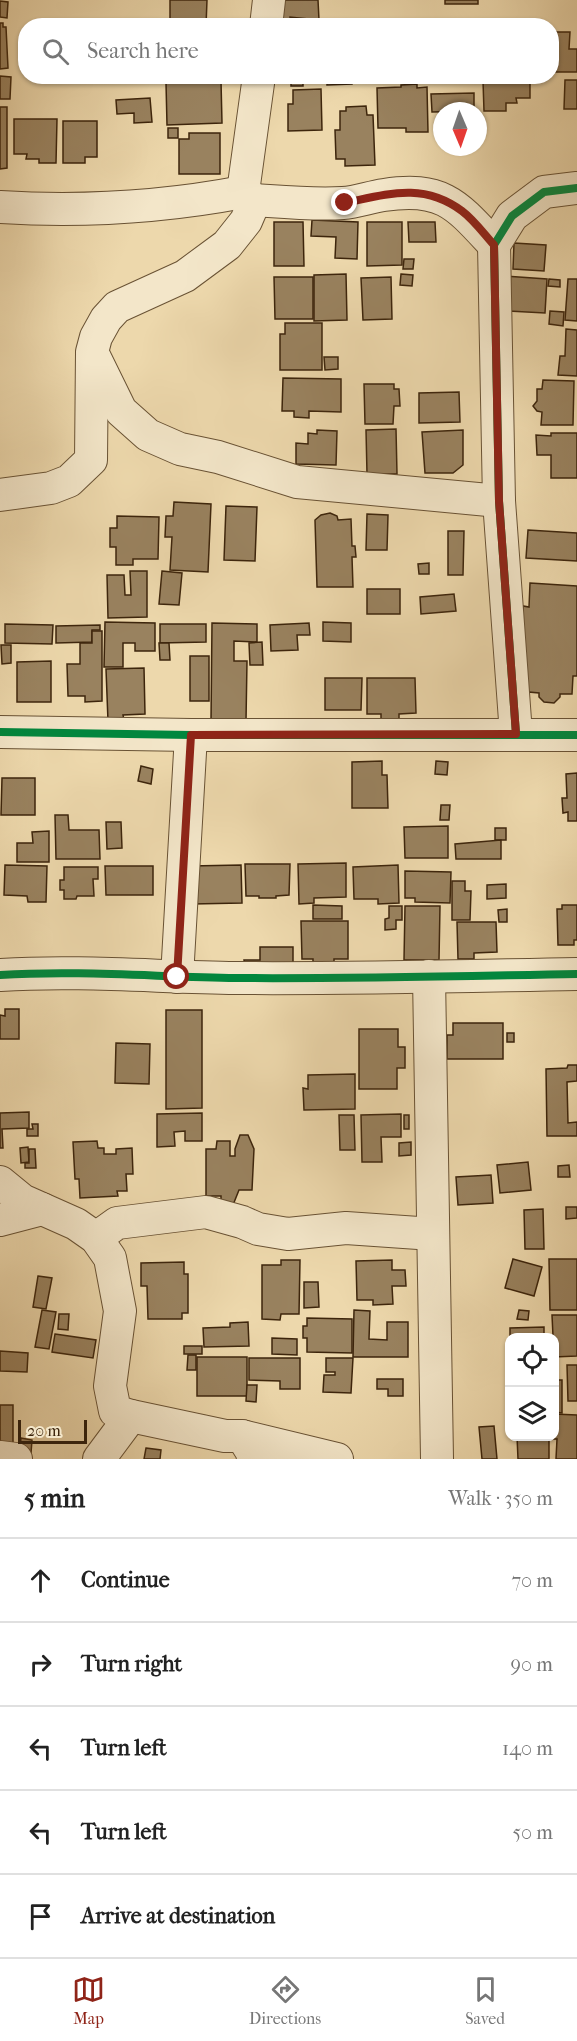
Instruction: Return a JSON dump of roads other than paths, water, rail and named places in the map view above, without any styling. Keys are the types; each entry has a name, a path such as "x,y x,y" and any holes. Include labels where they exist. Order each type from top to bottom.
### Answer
{"street":[{"path":"267,18 269,0"},
{"path":"0,495 51,488 69,481 91,460 92,352 96,337 106,319 117,307 185,276 227,245 246,222 258,84"},
{"path":"516,734 499,501 494,245 512,216 544,192 577,188"},
{"path":"0,207 28,209 151,206 249,196 345,203 384,195 420,192 440,197 463,212 494,245"},
{"path":"92,352 121,411 148,435 180,449 218,457 297,482 499,501"},
{"path":"0,732 191,735 577,735"},
{"path":"177,977 191,735"},
{"path":"0,975 46,972 177,977 577,974"},
{"path":"429,976 437,1459"},
{"path":"0,1182 22,1200 76,1224 96,1238 111,1258 120,1311 110,1386 115,1410 131,1416 225,1436 248,1448 337,1459"},
{"path":"0,1220 42,1209"},
{"path":"96,1238 117,1223 206,1212 258,1229 288,1234 346,1228 433,1234"},
{"path":"99,1459 131,1416"},
{"path":"0,1457 16,1459"}]}
